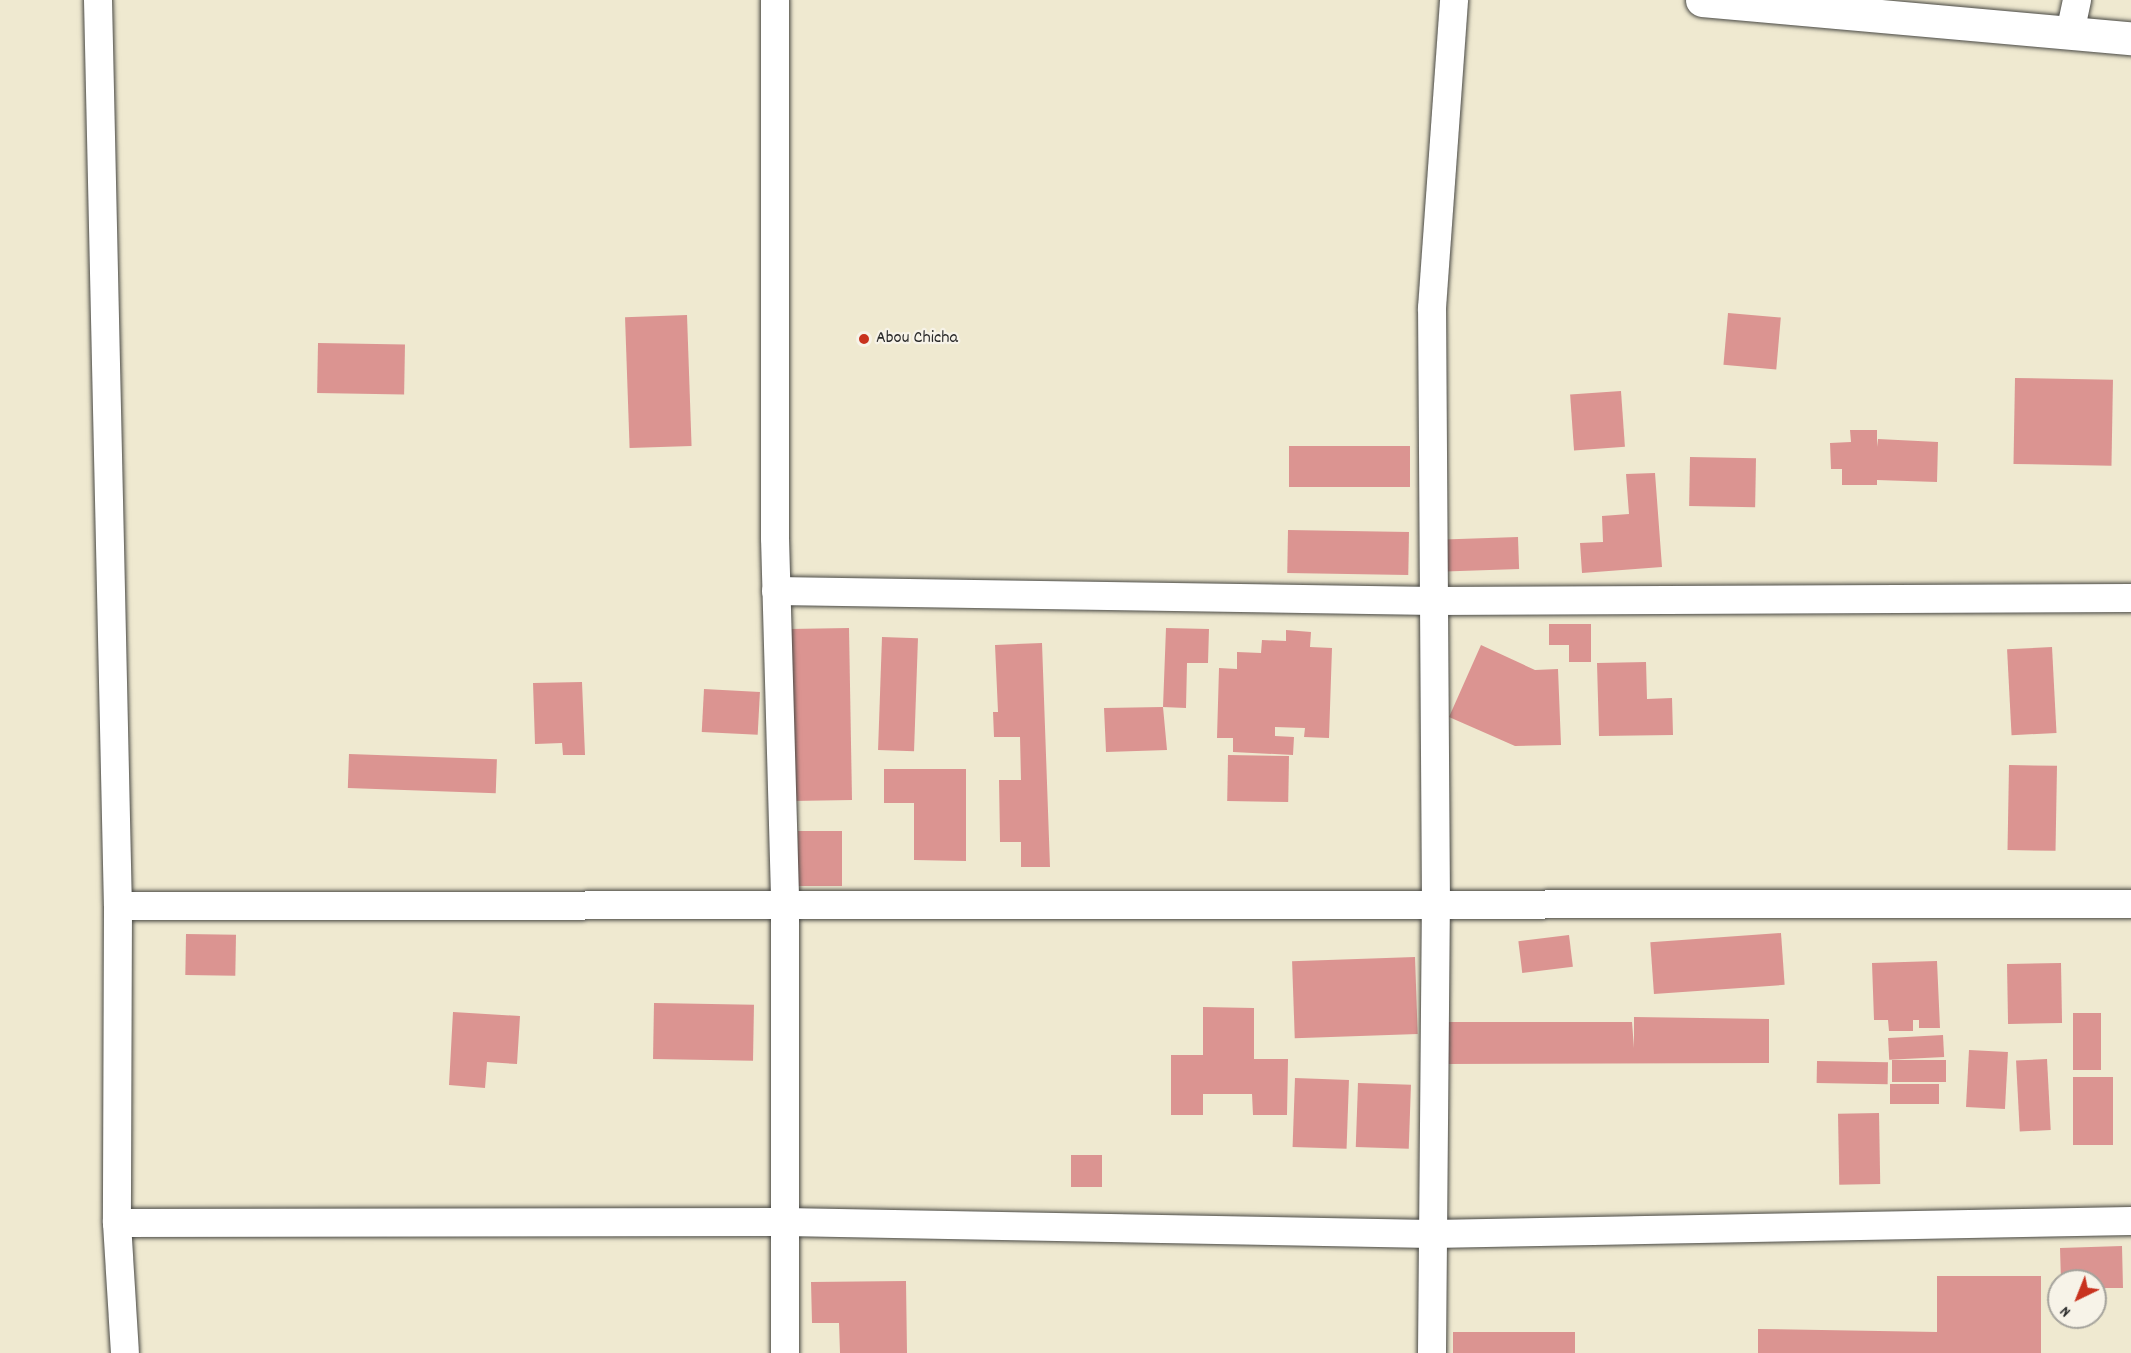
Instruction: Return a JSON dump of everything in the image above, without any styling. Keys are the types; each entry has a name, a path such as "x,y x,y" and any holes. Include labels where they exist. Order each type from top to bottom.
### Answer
{"main road":[{"path":"1702,0 2131,38"}],"street":[{"path":"98,0 118,906 117,1223 125,1353"},
{"path":"775,0 776,591 785,906 785,1353"},
{"path":"1432,1353 1436,905 1432,308 1454,0"},
{"path":"2070,33 2078,0"},
{"path":"776,591 1434,601 2131,598"},
{"path":"118,906 2131,904"},
{"path":"117,1223 785,1222 1432,1234 2131,1221"}],"building":[{"path":"1728,313 1781,318 1776,369 1723,365"},
{"path":"687,315 692,446 630,448 625,317"},
{"path":"318,343 405,345 404,395 317,393"},
{"path":"2015,378 2113,380 2111,466 2013,464"},
{"path":"1621,391 1625,447 1574,450 1570,395"},
{"path":"1850,430 1877,430 1877,447 1878,439 1938,442 1937,482 1877,480 1877,485 1842,485 1842,469 1831,469 1830,443 1851,442"},
{"path":"1289,446 1410,446 1410,487 1289,487"},
{"path":"1690,457 1756,458 1755,507 1689,506"},
{"path":"1655,473 1662,567 1582,573 1580,543 1603,542 1602,516 1629,514 1626,474"},
{"path":"1288,530 1409,532 1408,575 1287,573"},
{"path":"1518,537 1519,569 1445,572 1444,540"},
{"path":"1549,624 1591,624 1591,662 1569,662 1569,645 1549,645"},
{"path":"849,628 852,800 792,801 789,629"},
{"path":"1166,628 1209,629 1208,663 1187,663 1186,708 1163,707"},
{"path":"1286,630 1311,632 1310,647 1332,648 1329,738 1304,737 1305,728 1275,727 1275,736 1294,737 1293,755 1233,752 1233,738 1217,738 1219,668 1237,669 1237,652 1261,653 1262,640 1286,641"},
{"path":"882,637 918,638 914,751 878,750"},
{"path":"1042,643 1050,867 1021,867 1021,842 1000,842 999,780 1021,780 1020,737 994,737 993,712 998,712 995,645"},
{"path":"1481,645 1535,670 1558,669 1561,745 1515,746 1449,717"},
{"path":"2052,647 2057,733 2012,735 2007,649"},
{"path":"1646,662 1647,699 1672,698 1673,735 1599,736 1597,663"},
{"path":"582,682 585,755 563,755 562,743 535,744 533,683"},
{"path":"704,689 760,692 758,735 702,732"},
{"path":"1163,707 1167,750 1106,752 1104,708"},
{"path":"349,754 497,759 496,793 348,788"},
{"path":"1228,755 1289,756 1288,802 1227,801"},
{"path":"2009,765 2057,766 2056,851 2008,850"},
{"path":"884,769 966,769 966,861 914,860 914,803 884,803"},
{"path":"798,831 842,831 842,886 798,886"},
{"path":"1781,933 1785,985 1654,994 1650,942"},
{"path":"186,934 236,935 235,976 185,975"},
{"path":"1569,935 1573,967 1522,973 1518,941"},
{"path":"1415,957 1418,1034 1295,1038 1292,961"},
{"path":"1937,961 1940,1028 1919,1028 1919,1020 1913,1020 1913,1031 1889,1031 1888,1020 1874,1020 1872,963"},
{"path":"2061,963 2062,1023 2008,1024 2007,964"},
{"path":"654,1003 754,1005 753,1061 653,1059"},
{"path":"1203,1007 1254,1008 1254,1059 1288,1059 1287,1115 1253,1115 1252,1094 1203,1094 1203,1115 1171,1115 1171,1055 1203,1055"},
{"path":"453,1012 520,1016 517,1064 487,1062 485,1088 449,1085"},
{"path":"2073,1013 2101,1013 2101,1070 2073,1070"},
{"path":"1634,1017 1769,1019 1769,1063 1444,1064 1443,1022 1632,1022 1634,1048"},
{"path":"1943,1035 1944,1057 1889,1060 1888,1038"},
{"path":"1969,1050 2008,1052 2005,1109 1966,1107"},
{"path":"2047,1059 2051,1130 2020,1132 2016,1061"},
{"path":"1892,1060 1946,1060 1946,1082 1892,1082"},
{"path":"1817,1061 1888,1062 1888,1084 1817,1083"},
{"path":"2073,1077 2113,1077 2113,1145 2073,1145"},
{"path":"1295,1078 1349,1080 1347,1149 1293,1147"},
{"path":"1358,1083 1411,1085 1409,1149 1356,1147"},
{"path":"1890,1084 1939,1084 1939,1104 1890,1104"},
{"path":"1879,1113 1880,1184 1839,1185 1838,1114"},
{"path":"1071,1155 1102,1155 1102,1187 1071,1187"},
{"path":"2122,1246 2123,1288 2107,1288 2107,1269 2061,1269 2060,1248"},
{"path":"1937,1276 2041,1276 2041,1353 1758,1353 1758,1329 1937,1332"},
{"path":"906,1281 907,1353 840,1353 839,1323 812,1323 811,1282"},
{"path":"1453,1332 1575,1332 1575,1353 1453,1353"}],"place":[{"name":"Abou Chicha","path":"864,339"}]}
